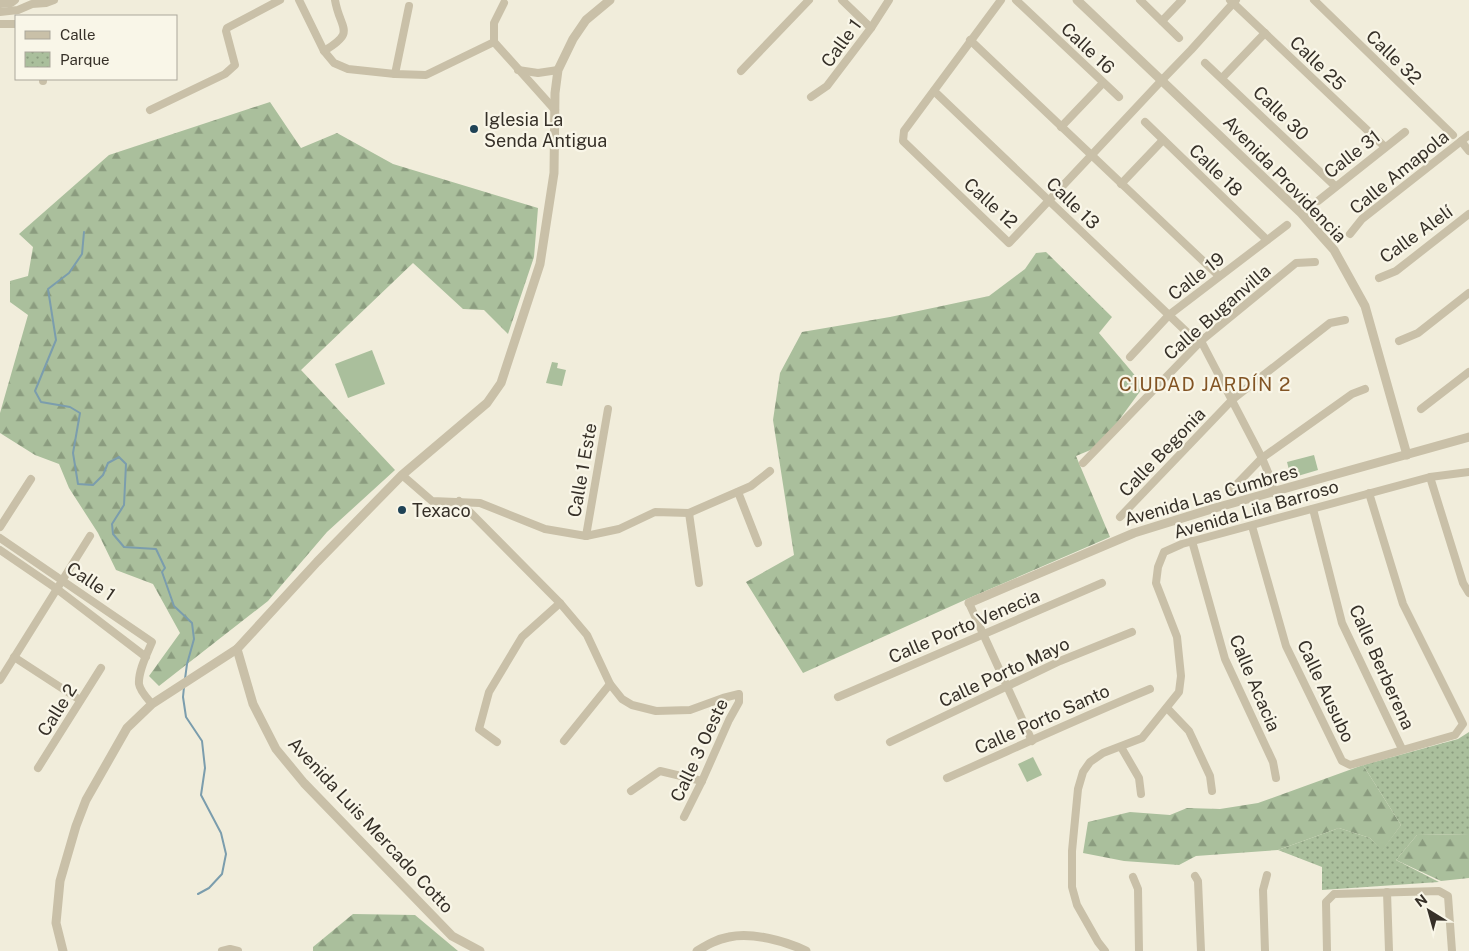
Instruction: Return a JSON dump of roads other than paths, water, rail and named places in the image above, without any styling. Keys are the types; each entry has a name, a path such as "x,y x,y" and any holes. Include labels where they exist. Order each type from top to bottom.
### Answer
{"street":[{"path":"0,4 11,3 16,0"},
{"path":"0,12 18,10 32,4 46,3 54,0"},
{"path":"150,110 225,74 231,69 235,65 226,31 227,28 280,0"},
{"path":"300,0 324,51 334,62 348,69 426,75 494,42"},
{"path":"324,51 340,41 344,32 335,0"},
{"path":"63,951 56,923 60,881 76,826 86,800 127,728 152,704 237,649 317,562 402,475 487,403 501,383 540,264 554,173 555,93 560,66 573,39 586,20 610,0"},
{"path":"741,71 809,0"},
{"path":"842,0 871,28"},
{"name":"Calle 1","path":"811,98 827,86 871,28 889,0"},
{"name":"Calle 12","path":"1001,0 904,131 903,142 1009,243 1191,50 1233,1"},
{"name":"Calle 16","path":"1016,0 1119,96"},
{"name":"Avenida Providencia","path":"1077,0 1301,213 1334,250 1365,306 1407,455"},
{"path":"1140,0 1179,38"},
{"path":"1162,21 1182,0"},
{"name":"Calle 32","path":"1314,0 1453,135"},
{"name":"Calle 25","path":"1233,1 1385,147"},
{"path":"504,4 494,23 494,42 555,110"},
{"path":"395,74 409,6"},
{"path":"0,24 15,24"},
{"path":"1222,78 1265,33"},
{"path":"970,40 1219,276"},
{"name":"Calle 30","path":"1205,63 1335,186"},
{"path":"518,70 538,73 560,66"},
{"path":"1061,127 1103,83"},
{"name":"Calle 13","path":"934,91 1193,338"},
{"name":"Calle 18","path":"1145,122 1267,240"},
{"name":"Calle 31","path":"1318,201 1405,132"},
{"name":"Calle Amapola","path":"1350,234 1362,219 1469,135"},
{"path":"1121,184 1163,140"},
{"path":"1461,141 1469,151"},
{"name":"Calle Alelí","path":"1379,278 1396,271 1469,214"},
{"name":"Calle 19","path":"1130,357 1169,316 1287,225"},
{"name":"Calle Buganvilla","path":"1083,463 1201,341 1296,264 1315,262"},
{"path":"1399,341 1418,333 1469,293"},
{"name":"Calle Begonia","path":"1120,517 1233,399 1330,323 1345,320"},
{"path":"1201,341 1233,399 1262,458 1274,493"},
{"path":"1421,409 1469,372"},
{"path":"1232,488 1262,458 1352,394 1365,389"},
{"name":"Calle 1 Este","path":"586,536 608,409"},
{"name":"Avenida Las Cumbres","path":"969,603 1134,533 1223,506 1469,438"},
{"path":"402,475 432,501 480,503 545,529 586,536 619,529 655,512 689,513 751,486 770,471"},
{"name":"Avenida Lila Barroso","path":"1105,951 1078,905 1072,887 1072,851 1078,789 1083,772 1090,762 1103,753 1142,738 1178,692 1182,676 1177,637 1156,583 1158,567 1164,552 1192,542 1430,477 1469,472"},
{"path":"1430,477 1463,583 1469,593"},
{"path":"0,527 32,479"},
{"path":"738,492 758,543"},
{"name":"Calle Ausubo","path":"1252,526 1286,646 1342,761 1350,765 1402,749 1455,736 1462,724 1403,604 1369,493"},
{"path":"459,501 560,603 587,635 610,684 564,741"},
{"name":"Calle Berberena","path":"1313,509 1342,623 1402,749"},
{"path":"689,513 699,583"},
{"path":"0,680 90,536"},
{"name":"Calle 1","path":"0,538 152,642 141,672 139,684 152,704"},
{"name":"Calle Acacia","path":"1192,542 1225,659 1273,762 1276,778"},
{"name":"Calle 1","path":"0,550 57,589 146,656"},
{"name":"Calle Porto Venecia","path":"838,697 1102,583"},
{"path":"497,742 479,729 488,692 522,637 560,603"},
{"path":"969,603 1032,741"},
{"name":"Calle Porto Mayo","path":"890,742 1060,661 1132,632"},
{"name":"Avenida Luis Mercado Cotto","path":"237,649 253,704 276,749 304,783 452,936 480,951"},
{"path":"14,657 80,700"},
{"name":"Calle 2","path":"38,768 101,668"},
{"name":"Calle 3 Oeste","path":"610,684 622,699 632,706 656,711 690,710 739,694 739,702 684,817"},
{"name":"Calle Porto Santo","path":"947,778 1032,741 1074,720 1150,688"},
{"path":"1166,708 1189,731 1210,776 1212,791"},
{"path":"1121,747 1139,778 1141,794"},
{"path":"631,791 660,771 702,781"},
{"path":"1265,951 1263,890 1267,875"},
{"path":"1195,876 1198,881 1201,951"},
{"path":"1133,877 1138,888 1139,951"},
{"path":"1327,951 1326,902 1334,894 1439,891 1448,896 1452,951"},
{"path":"1387,892 1389,951"},
{"path":"697,951 712,942 731,936 763,937 806,951"},
{"path":"222,951 230,949 238,951"}],"waterway":[{"path":"84,232 82,254 69,273 48,289 56,340 35,391 41,402 70,407 80,413 73,453 78,484 93,485 103,475 108,463 119,457 126,464 124,505 112,524 113,534 124,547 156,549 165,568 162,572 174,606 192,623 194,639 185,679"},
{"path":"184,687 183,697 186,717 202,741 205,768 201,795 221,833 226,854 222,874 209,888 198,894"}],"place":[{"name":"Iglesia La Senda Antigua","path":"474,129"},
{"name":"Texaco","path":"402,510"}],"district":[{"name":"CIUDAD JARDÍN 2","path":"1205,384"}]}
